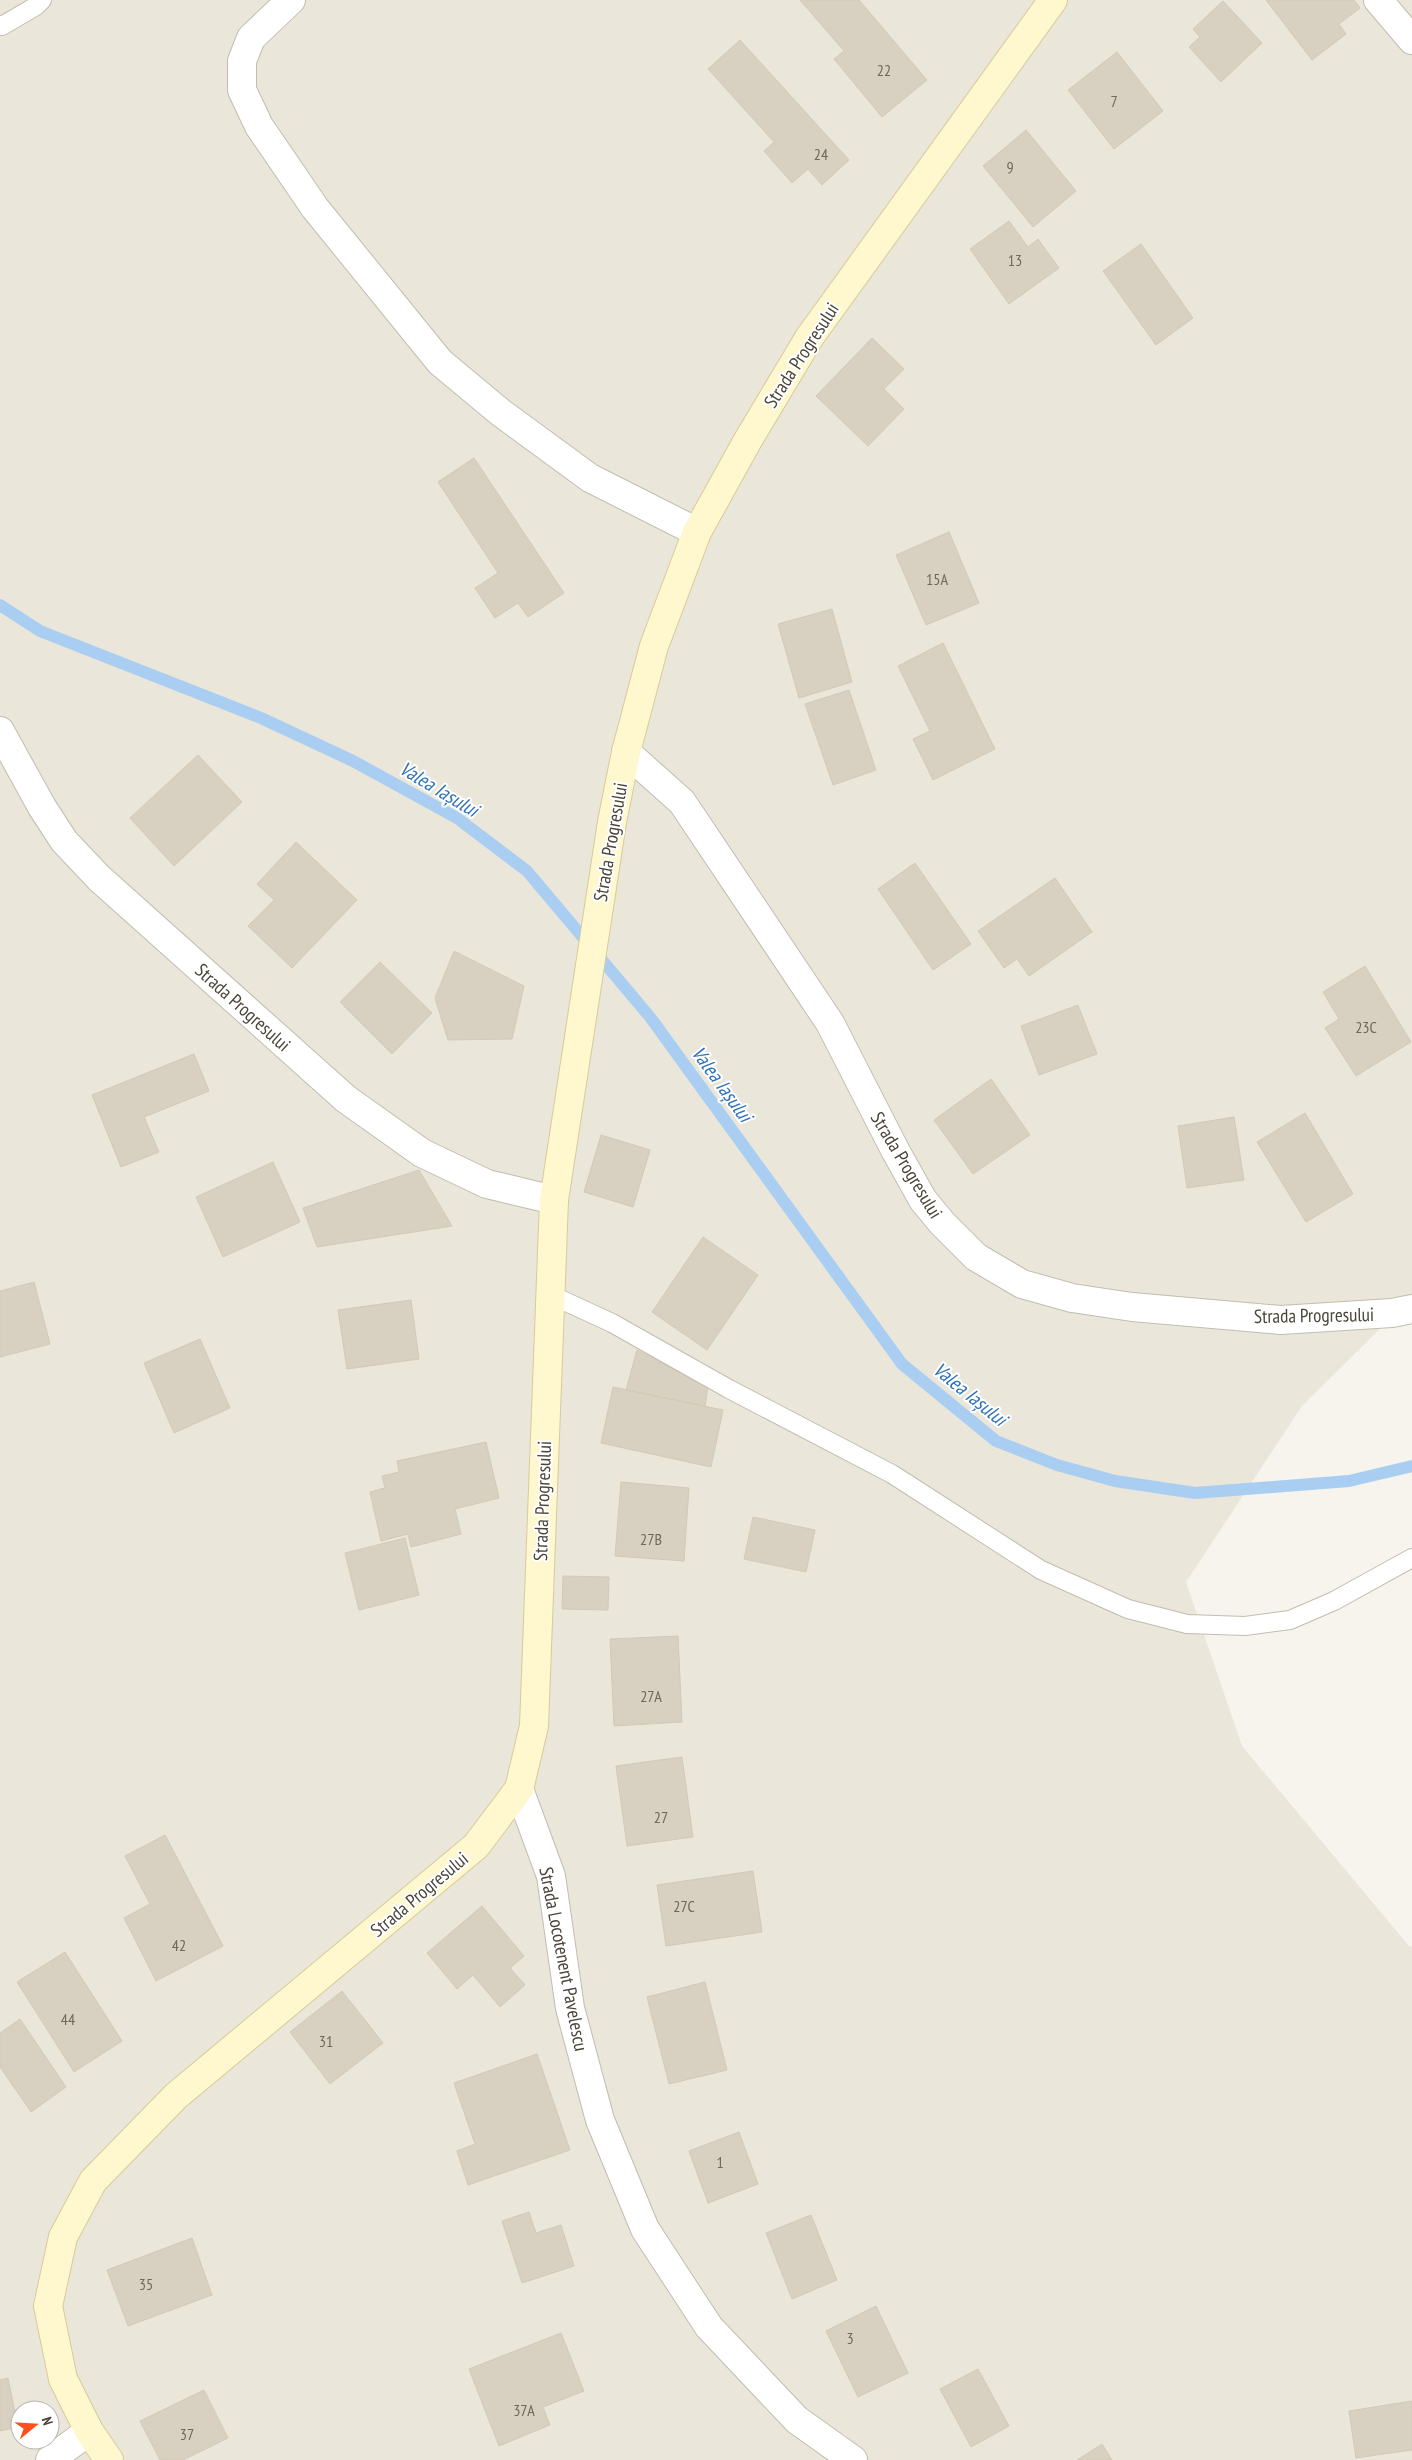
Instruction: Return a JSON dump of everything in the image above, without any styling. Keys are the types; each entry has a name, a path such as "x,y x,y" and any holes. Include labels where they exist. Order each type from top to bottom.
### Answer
{"street":[{"path":"291,0 251,38 242,61 242,90 259,126 315,208 440,362 500,412 590,478 697,532"},
{"name":"Strada Progresului","path":"109,2460 89,2431 63,2379 48,2306 63,2237 93,2181 176,2096 476,1846 519,1789 534,1726 554,1200 612,822 626,752 654,646 697,532 748,440 809,338 1053,0"},
{"path":"1378,0 1412,40"},
{"name":"Strada Progresului","path":"0,731 42,807 64,841 99,878 346,1099 422,1153 487,1184 554,1200"},
{"name":"Strada Progresului","path":"626,752 682,802 830,1023 895,1150 923,1200 942,1223 976,1257 1022,1284 1072,1298 1132,1307 1281,1320 1392,1313 1412,1309"},
{"name":"Strada Locotenent Pavelescu","path":"519,1789 551,1876 570,2008 600,2120 645,2229 709,2327 797,2420 853,2460"},
{"path":"50,2460 89,2431"}],"lane":[{"path":"0,25 2,26 36,6 42,0"},
{"path":"549,1294 612,1323 729,1389 892,1474 1040,1570 1128,1609 1187,1624 1245,1626 1290,1620 1334,1601 1412,1558"}],"shaded area":[{"path":"0,0 1412,0 1412,1297 1302,1406 1186,1582 1242,1746 1409,1946 1412,1947 1412,2460 0,2460"}],"building":[{"path":"800,0 859,0 927,80 882,117 834,59 844,51"},
{"path":"1266,0 1354,0 1360,8 1339,24 1346,34 1312,60"},
{"path":"1223,1 1262,43 1221,82 1189,47 1200,37 1193,29"},
{"path":"740,40 849,160 822,185 808,169 792,183 764,151 774,142 708,69"},
{"path":"1117,52 1163,111 1114,149 1068,90"},
{"path":"1026,130 1076,191 1033,227 983,166"},
{"path":"1009,221 1028,247 1038,239 1059,268 1009,304 970,249"},
{"path":"1141,244 1193,318 1156,345 1103,271"},
{"path":"872,338 904,369 884,389 904,409 868,446 816,396"},
{"path":"474,458 564,593 528,617 518,603 495,618 475,588 498,573 438,482"},
{"path":"949,532 979,603 926,625 896,555"},
{"path":"832,609 852,682 799,698 778,624"},
{"path":"943,643 995,749 933,780 913,739 930,731 898,666"},
{"path":"849,690 876,770 833,785 805,704"},
{"path":"198,755 242,802 174,866 130,818"},
{"path":"296,842 357,900 292,968 248,926 274,900 257,884"},
{"path":"915,863 971,944 933,970 878,889"},
{"path":"1055,878 1092,932 1029,976 1017,959 1004,968 978,931"},
{"path":"454,951 524,986 512,1039 448,1040 435,998"},
{"path":"380,962 432,1013 392,1054 340,1002"},
{"path":"1365,966 1411,1042 1356,1076 1325,1028 1339,1019 1323,992"},
{"path":"1078,1005 1097,1054 1039,1075 1021,1026"},
{"path":"194,1054 209,1091 144,1117 159,1152 121,1167 92,1095"},
{"path":"991,1079 1030,1135 973,1174 934,1120"},
{"path":"1305,1113 1353,1194 1306,1222 1257,1142"},
{"path":"1234,1117 1244,1180 1187,1188 1178,1126"},
{"path":"601,1135 650,1150 633,1207 584,1192"},
{"path":"273,1162 300,1222 223,1257 196,1197"},
{"path":"419,1170 452,1226 317,1247 303,1208"},
{"path":"703,1237 758,1275 707,1350 652,1312"},
{"path":"34,1282 50,1344 0,1357 0,1291"},
{"path":"411,1300 419,1359 347,1369 338,1310"},
{"path":"200,1339 230,1408 174,1433 144,1363"},
{"path":"637,1350 708,1387 705,1406 626,1390"},
{"path":"613,1387 723,1410 711,1467 601,1443"},
{"path":"486,1442 499,1498 455,1509 461,1534 411,1547 408,1534 381,1541 370,1492 385,1488 382,1476 399,1472 397,1461"},
{"path":"621,1482 689,1488 684,1561 615,1556"},
{"path":"753,1517 815,1530 806,1572 744,1559"},
{"path":"405,1538 419,1595 359,1610 345,1553"},
{"path":"563,1576 609,1577 608,1610 562,1609"},
{"path":"678,1636 682,1722 614,1726 610,1639"},
{"path":"682,1757 693,1837 627,1846 616,1766"},
{"path":"165,1835 223,1946 156,1981 124,1918 150,1904 125,1856"},
{"path":"753,1871 762,1932 666,1946 657,1885"},
{"path":"482,1906 524,1956 510,1968 525,1985 500,2007 473,1975 457,1989 427,1953"},
{"path":"65,1952 122,2041 74,2072 17,1982"},
{"path":"705,1982 727,2070 669,2084 647,1997"},
{"path":"342,1991 383,2043 330,2084 290,2032"},
{"path":"20,2019 66,2087 31,2112 0,2067 0,2033"},
{"path":"537,2054 570,2150 468,2185 457,2151 475,2144 454,2083"},
{"path":"739,2132 758,2184 708,2203 689,2151"},
{"path":"529,2212 536,2233 561,2225 574,2266 522,2283 502,2221"},
{"path":"811,2215 837,2280 792,2299 766,2233"},
{"path":"192,2238 212,2295 128,2326 107,2270"},
{"path":"876,2306 908,2373 858,2397 826,2331"},
{"path":"561,2333 584,2391 543,2407 550,2425 499,2446 469,2369"},
{"path":"978,2369 1009,2426 971,2447 940,2389"},
{"path":"8,2378 12,2400 10,2400 10,2429 0,2431 0,2380"},
{"path":"204,2390 228,2438 183,2460 160,2460 140,2421"},
{"path":"1412,2401 1412,2450 1356,2458 1349,2411"},
{"path":"1102,2444 1112,2460 1077,2460"}],"waterway":[{"name":"Valea Iașului","path":"0,605 40,631 261,718 353,761 457,818 527,871 650,1017 902,1364 996,1441 1057,1465 1115,1481 1195,1493 1349,1481 1412,1466"}]}
